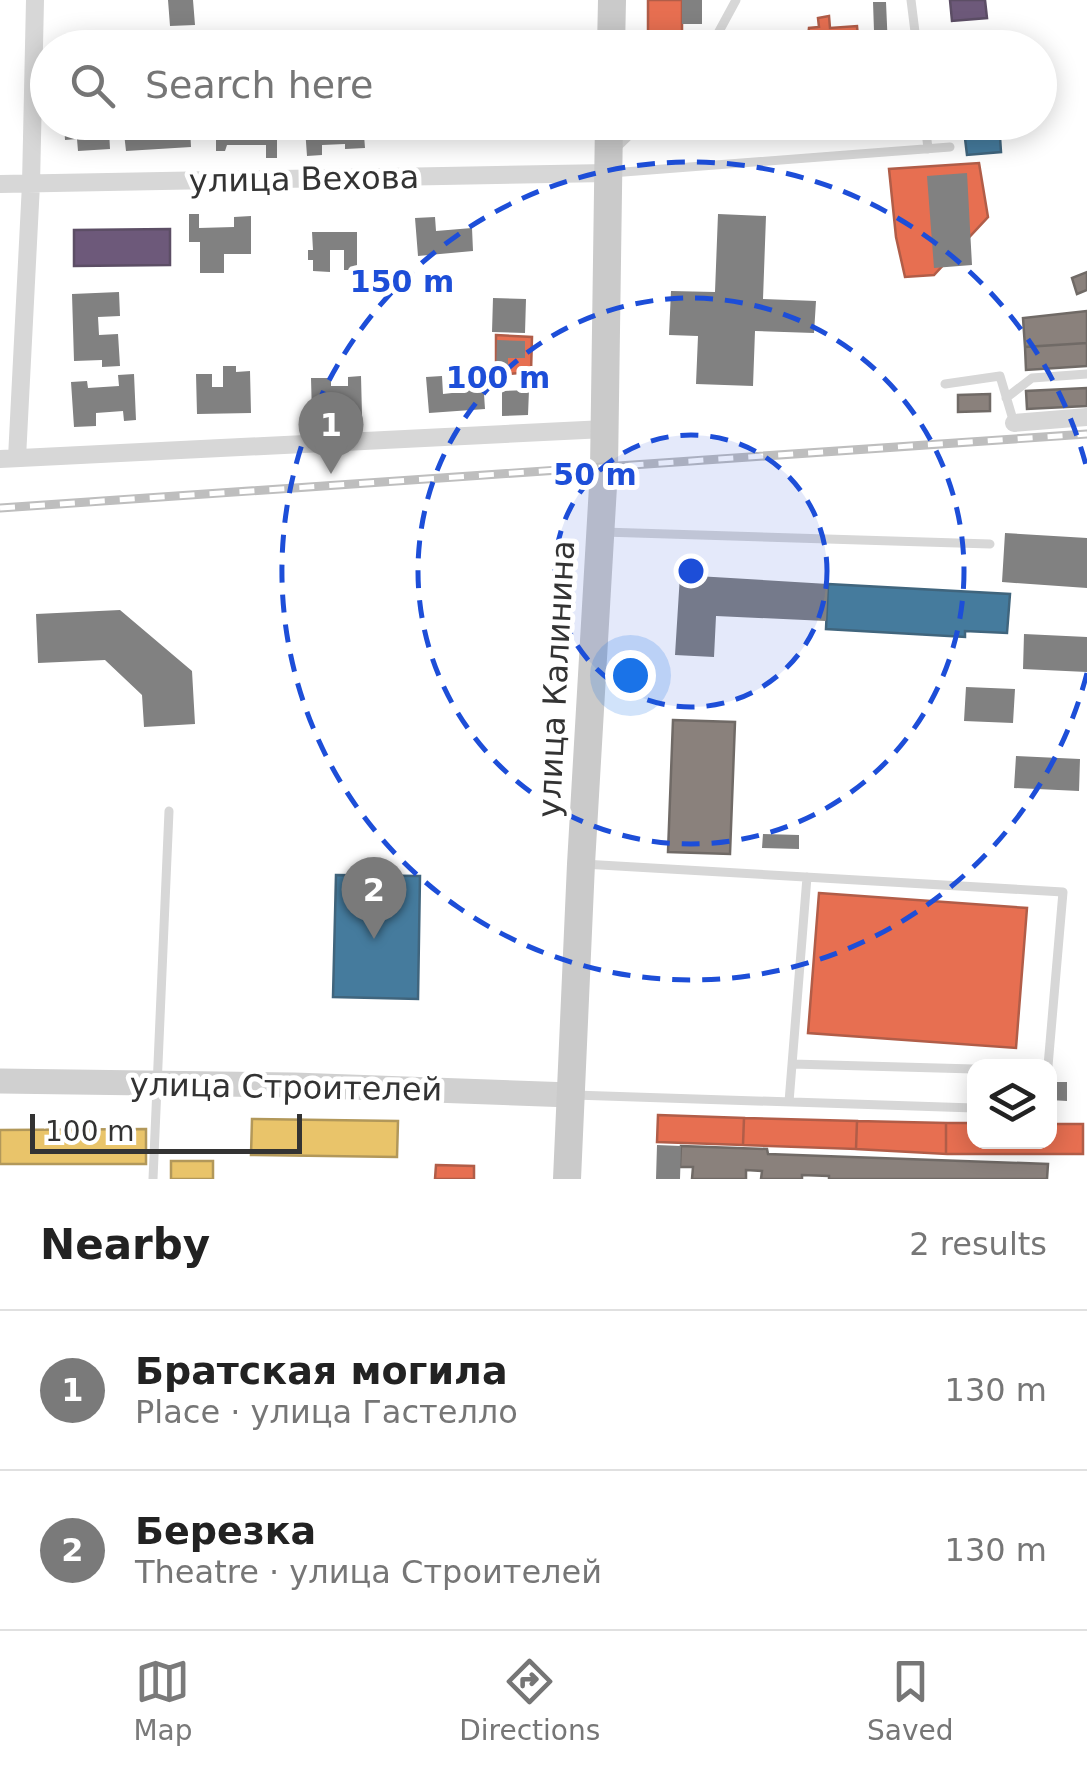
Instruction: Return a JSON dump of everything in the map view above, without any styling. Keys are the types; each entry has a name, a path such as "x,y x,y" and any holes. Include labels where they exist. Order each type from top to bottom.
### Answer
{"main road":[{"path":"611,30 612,0"},
{"name":"улица Калинина","path":"567,1179 605,429 609,140"},
{"name":"улица Строителей","path":"0,1082 571,1094"}],"street":[{"path":"34,0 34,30"},
{"path":"32,140 9,458 605,429"},
{"name":"улица Вехова","path":"0,184 608,164"},
{"path":"1014,423 1087,418"}],"lane":[{"path":"720,30 736,0"},
{"path":"912,0 914,30"},
{"path":"608,164 628,140"},
{"path":"927,140 928,149"},
{"path":"608,164 950,147"},
{"path":"1006,398 1032,378 1087,374"},
{"path":"945,384 1000,376 1014,423"},
{"path":"600,532 990,544"},
{"path":"153,1179 169,811"},
{"path":"581,864 1062,892 1049,1059"},
{"path":"789,1102 807,877"},
{"path":"792,1064 967,1069"},
{"path":"571,1094 967,1108"}],"building: Homes":[{"path":"252,1119 398,1121 397,1157 251,1155"},
{"path":"146,1129 146,1164 0,1164 0,1130"},
{"path":"171,1161 213,1161 213,1179 171,1179"}],"building: Shops":[{"path":"648,0 682,0 682,30 648,30"},
{"path":"829,16 830,28 857,26 857,30 809,30 819,27 818,18"},
{"path":"979,163 988,217 934,275 905,277 896,237 889,169"},
{"path":"496,335 532,337 531,372 496,375"},
{"path":"819,893 1027,908 1016,1048 808,1033"},
{"path":"658,1115 744,1118 743,1145 657,1142"},
{"path":"744,1118 857,1121 856,1149 743,1145"},
{"path":"857,1121 946,1123 946,1154 856,1149"},
{"path":"946,1123 967,1123 967,1149 1057,1149 1057,1124 1083,1124 1083,1154 946,1154"},
{"path":"436,1165 474,1166 474,1179 435,1179"}],"building: Offices":[{"path":"950,0 985,0 987,18 952,21"},
{"path":"170,229 170,265 74,266 74,230"}],"building: Public":[{"path":"965,140 1000,140 1001,152 967,155"},
{"path":"828,584 1010,594 1007,633 965,631 965,637 826,629"},
{"path":"336,875 420,876 418,999 333,997"}],"building: Industry":[{"path":"1087,272 1087,290 1077,294 1072,278"},
{"path":"1087,311 1087,343 1025,347 1023,318"},
{"path":"1087,343 1087,366 1026,370 1025,347"},
{"path":"1087,388 1087,406 1027,409 1026,391"},
{"path":"990,394 990,411 958,412 958,395"},
{"path":"673,720 735,722 730,854 668,852"},
{"path":"681,1146 767,1149 768,1154 1048,1164 1047,1179 829,1179 802,1175 802,1179 761,1179 762,1171 746,1170 746,1179 692,1179 693,1167 680,1167"}],"building: Other":[{"path":"168,0 193,0 195,25 170,26"},
{"path":"682,0 702,0 702,24 682,24"},
{"path":"873,2 886,2 887,30 874,30"},
{"path":"77,140 110,140 110,149 78,151"},
{"path":"125,140 191,140 191,147 126,151"},
{"path":"216,140 277,140 277,158 266,158 266,145 227,145 225,151 216,151"},
{"path":"306,140 364,140 365,148 322,145 322,155 307,156"},
{"path":"967,173 972,265 934,268 927,176"},
{"path":"189,214 199,214 199,228 234,227 234,217 251,216 251,254 224,254 224,273 200,273 200,242 189,242"},
{"path":"718,214 766,216 763,299 816,301 814,333 755,331 753,386 696,384 698,336 669,335 671,291 715,292"},
{"path":"435,217 436,231 472,228 473,251 418,256 415,218"},
{"path":"312,232 357,232 357,270 344,270 344,250 330,250 330,272 313,271 313,260 308,260 308,250 313,250"},
{"path":"119,292 120,316 98,317 99,335 118,334 120,366 102,367 102,360 74,361 72,294"},
{"path":"493,298 526,299 525,333 492,332"},
{"path":"497,340 525,341 525,358 508,358 508,375 496,375"},
{"path":"223,366 236,366 236,372 250,371 251,413 197,414 196,374 212,374 212,387 223,387"},
{"path":"134,374 136,420 124,421 123,411 96,413 96,426 74,427 71,382 87,381 88,388 119,386 118,375"},
{"path":"361,376 362,415 312,416 311,378 331,378 331,386 348,386 348,377"},
{"path":"442,376 443,394 461,392 461,381 483,379 485,409 429,413 426,377"},
{"path":"529,390 528,415 502,416 502,391"},
{"path":"1005,533 1087,538 1087,588 1002,582"},
{"path":"680,575 828,584 826,621 716,616 714,657 675,655"},
{"path":"120,610 192,671 195,724 144,727 142,695 105,660 38,663 36,614"},
{"path":"1024,634 1087,637 1087,672 1023,669"},
{"path":"966,687 1015,689 1013,723 964,721"},
{"path":"1016,756 1080,759 1079,791 1014,788"},
{"path":"763,834 799,835 799,849 762,848"},
{"path":"1057,1082 1067,1082 1067,1101 1057,1100"},
{"path":"657,1145 681,1146 680,1179 656,1179"}],"railway":[{"path":"0,508 1087,434"}],"place":[{"name":"Братская могила","path":"331,474"},
{"name":"Березка","path":"374,939"}]}
